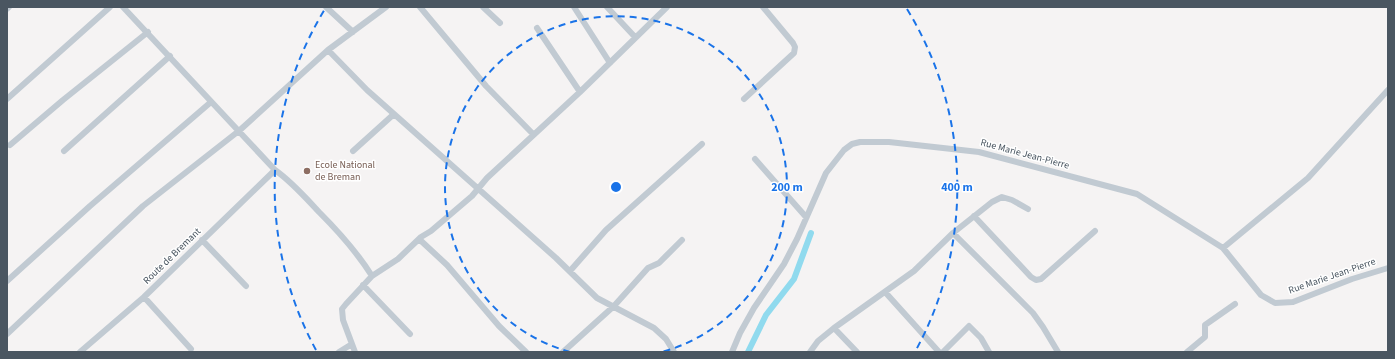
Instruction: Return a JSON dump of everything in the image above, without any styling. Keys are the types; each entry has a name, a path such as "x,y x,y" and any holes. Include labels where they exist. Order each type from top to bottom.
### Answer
{"street":[{"path":"7,99 110,7"},
{"path":"123,7 240,130 275,170 289,180 349,244 372,276"},
{"path":"326,7 353,32"},
{"path":"7,334 143,206 240,130 328,50 386,7"},
{"path":"420,7 486,86 533,134"},
{"path":"483,7 500,23"},
{"path":"574,7 610,63"},
{"path":"607,7 635,37"},
{"path":"355,352 343,320 342,309 363,285 372,276 398,259 419,239 472,196 477,189 533,134 580,92 667,7"},
{"path":"744,99 794,53 795,48 793,42 763,7"},
{"path":"537,28 580,92"},
{"path":"10,145 62,100 148,32"},
{"path":"328,50 356,80 570,271 597,298 654,328 666,339 674,352"},
{"path":"64,151 170,56"},
{"path":"1223,248 1308,178 1388,90"},
{"path":"7,282 90,206 212,102"},
{"path":"354,151 394,114"},
{"name":"Rue Marie Jean-Pierre","path":"732,352 740,333 754,308 784,264 798,239 806,217 826,173 844,150 852,144 860,142 889,142 979,152 1137,194 1223,248 1261,295 1275,303 1293,302 1352,278 1388,268"},
{"path":"570,271 606,230 702,144"},
{"path":"755,159 806,217"},
{"name":"Route de Bremant","path":"80,352 144,297 275,170"},
{"path":"810,352 818,341 834,328 914,271 953,233 992,202 1002,197 1012,200 1028,209"},
{"path":"974,216 1031,277 1036,280 1041,279 1095,231"},
{"path":"953,233 1033,313 1044,327 1058,352"},
{"path":"419,239 447,265 499,326 526,352"},
{"path":"202,240 246,286"},
{"path":"563,352 614,306 648,268 659,263 682,240"},
{"path":"363,285 410,334"},
{"path":"885,292 939,352"},
{"path":"144,297 192,349"},
{"path":"1187,352 1205,337 1205,325 1235,304"},
{"path":"943,352 969,326 981,338 989,352"},
{"path":"834,328 857,352"},
{"path":"339,352 352,344"}],"waterway":[{"path":"748,352 766,315 794,279 811,233"}],"place":[{"name":"Ecole National de Breman","path":"307,171"}]}
